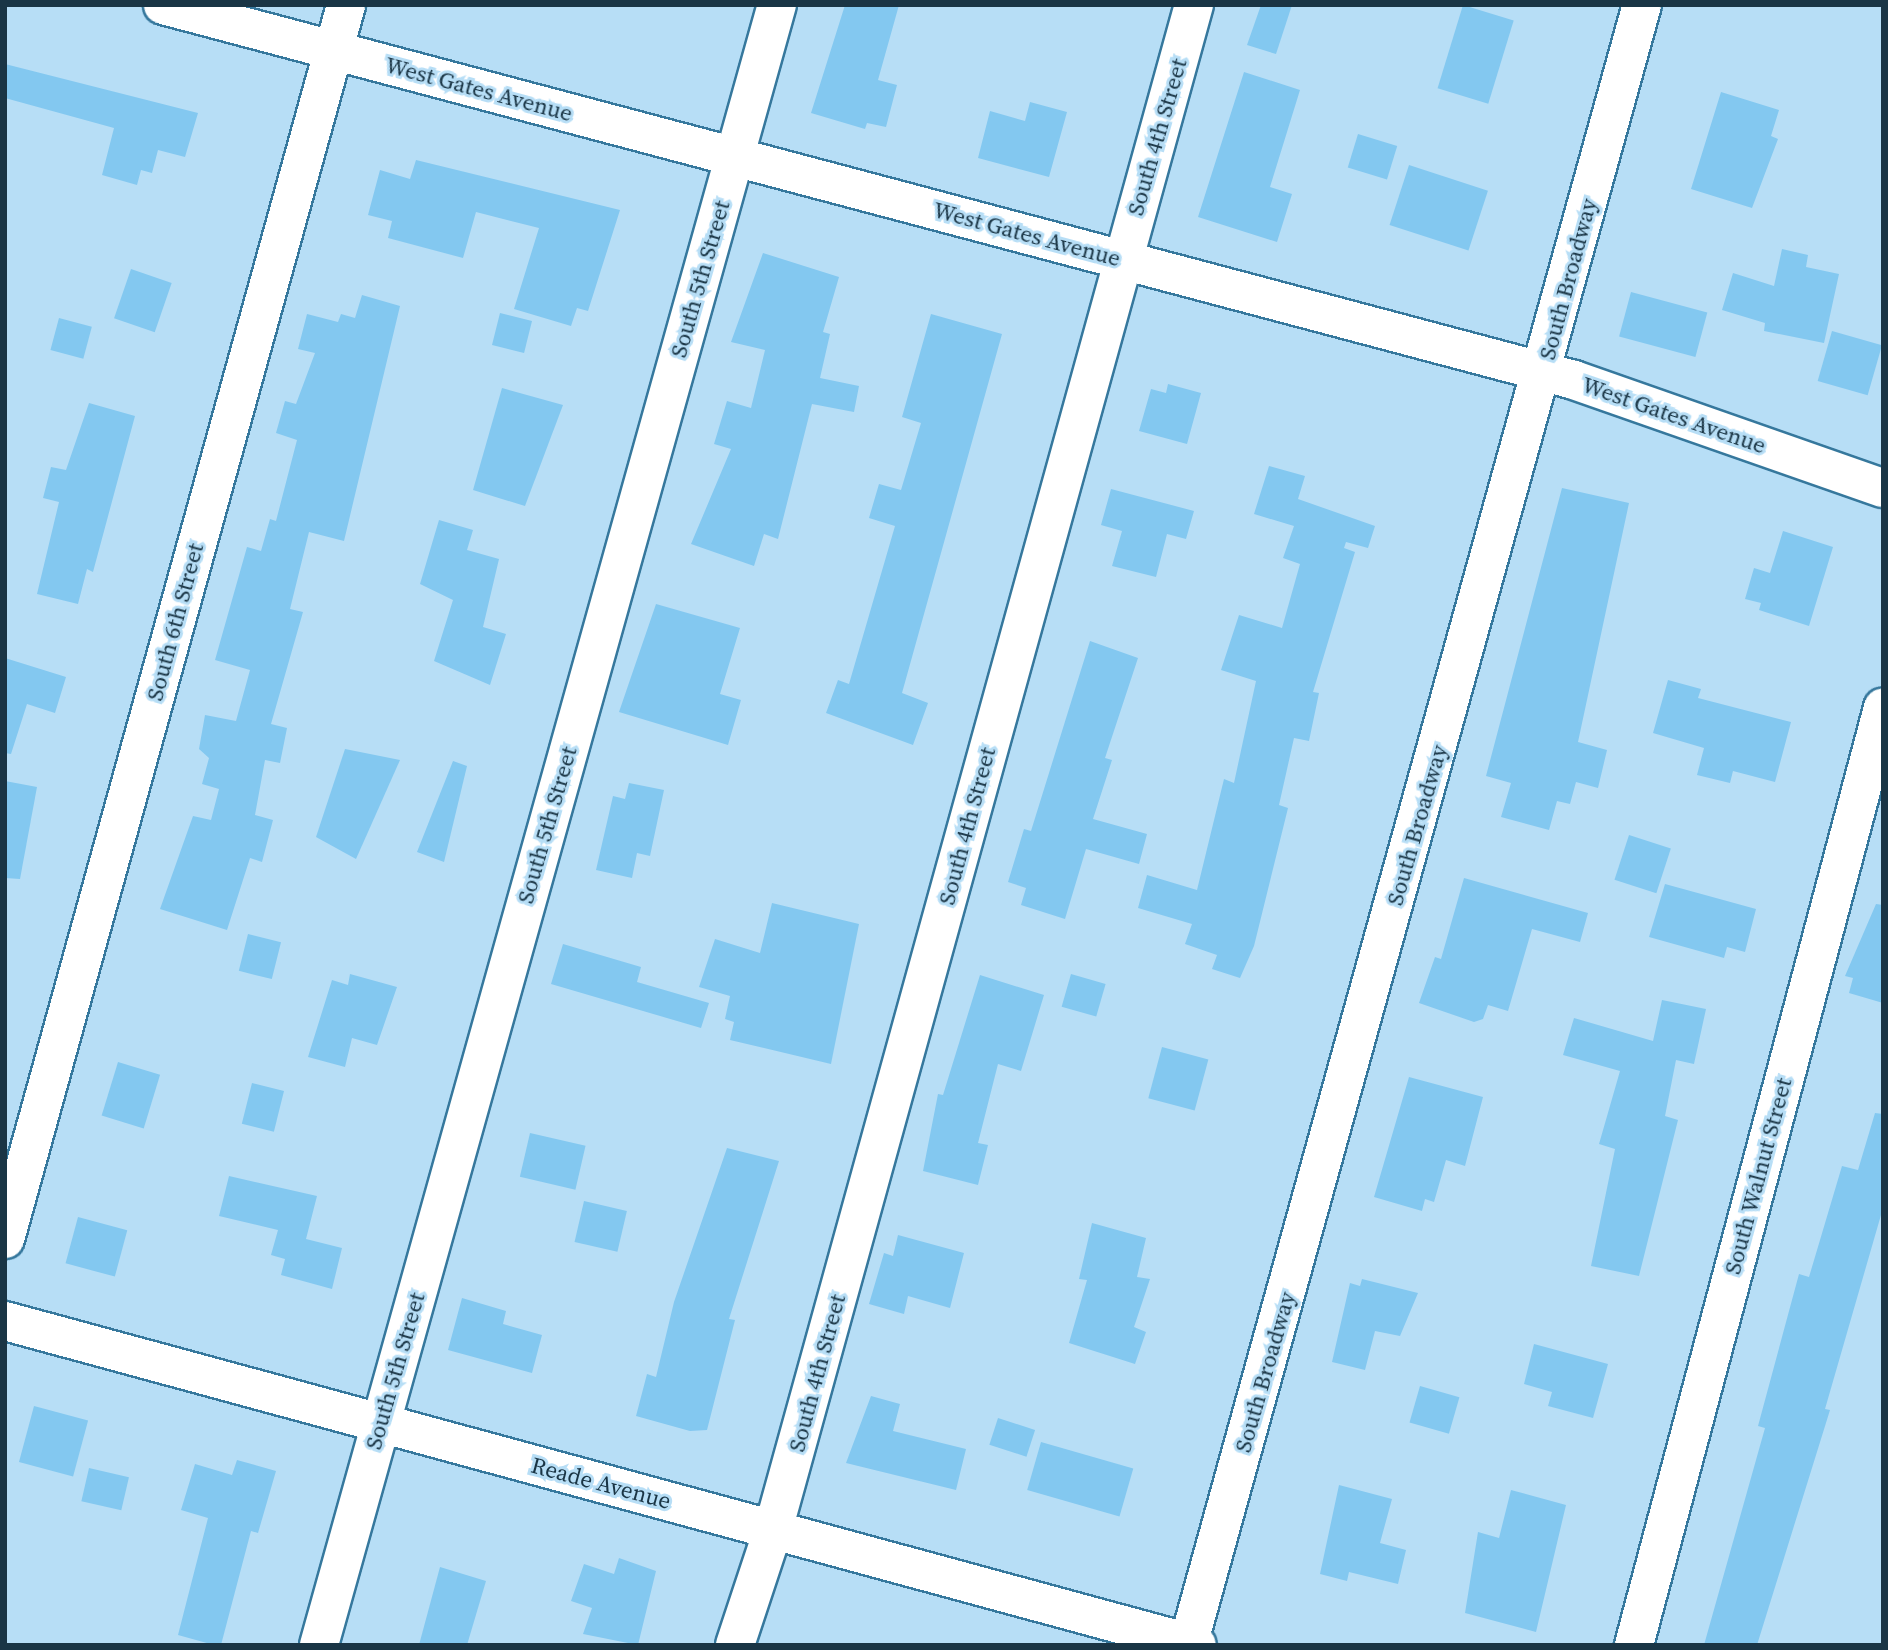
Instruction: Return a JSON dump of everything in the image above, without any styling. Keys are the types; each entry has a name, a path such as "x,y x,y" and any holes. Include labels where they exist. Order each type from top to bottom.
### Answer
{"street":[{"name":"West Gates Avenue","path":"163,5 1544,371 1883,488"},
{"name":"South 6th Street","path":"5,1239 346,5"},
{"name":"South 5th Street","path":"319,1645 777,5"},
{"name":"South 4th Street","path":"735,1645 774,1530 1194,5"},
{"name":"South Broadway","path":"1192,1644 1544,371 1642,5"},
{"name":"South Walnut Street","path":"1634,1645 1883,708"},
{"name":"Reade Avenue","path":"5,1321 1192,1644"}],"building":[{"path":"845,5 899,5 878,80 897,85 886,127 867,123 865,129 811,113"},
{"path":"1261,5 1292,5 1276,54 1247,45"},
{"path":"1463,5 1514,20 1488,104 1438,88"},
{"path":"5,64 198,113 185,157 158,150 152,173 141,170 137,185 102,175 114,128 5,98"},
{"path":"1244,72 1300,90 1270,187 1292,194 1277,242 1198,217"},
{"path":"1721,92 1779,110 1771,136 1778,139 1752,208 1691,189"},
{"path":"1030,102 1067,112 1049,177 978,158 990,111 1025,121"},
{"path":"1358,134 1397,146 1387,179 1348,167"},
{"path":"416,160 620,210 588,311 577,308 571,326 514,309 539,228 476,212 463,258 388,238 392,221 368,215 380,170 410,179"},
{"path":"1409,165 1488,191 1468,251 1390,225"},
{"path":"1782,249 1808,255 1806,267 1839,274 1824,343 1764,331 1765,323 1722,310 1733,273 1774,286"},
{"path":"763,253 839,277 823,332 830,334 820,378 859,386 854,412 812,404 778,539 764,534 754,566 691,544 731,449 714,444 727,401 751,408 765,350 731,342"},
{"path":"131,269 172,283 155,332 114,318"},
{"path":"1631,292 1707,312 1695,357 1619,336"},
{"path":"362,295 400,306 344,541 309,532 290,609 303,612 271,724 287,728 280,763 265,760 255,815 273,820 262,862 250,858 227,930 160,909 193,816 211,820 219,789 202,784 209,758 199,749 205,715 236,721 250,670 215,660 247,547 261,551 270,519 276,521 297,440 276,433 285,401 296,404 315,353 298,349 307,314 338,322 341,314 355,318"},
{"path":"500,313 532,321 524,353 492,345"},
{"path":"931,314 1002,334 902,693 928,703 913,745 826,713 838,680 849,684 895,526 869,518 879,484 901,490 921,423 902,417"},
{"path":"59,318 92,327 83,359 50,350"},
{"path":"1832,331 1882,345 1868,395 1818,381"},
{"path":"1168,384 1201,393 1187,444 1139,431 1151,389 1166,393"},
{"path":"502,388 563,405 525,506 473,490"},
{"path":"89,403 135,416 93,572 87,569 78,604 37,594 59,502 43,498 51,467 66,470"},
{"path":"1269,466 1305,476 1298,499 1375,526 1368,548 1346,542 1344,548 1355,552 1313,692 1319,693 1309,741 1294,738 1279,805 1288,808 1254,946 1240,978 1212,969 1217,955 1185,944 1192,924 1138,908 1147,875 1197,890 1224,779 1234,783 1256,681 1221,670 1239,615 1282,628 1300,564 1283,558 1294,526 1254,514"},
{"path":"1562,488 1629,503 1578,742 1607,750 1598,788 1576,782 1570,804 1557,801 1549,830 1501,817 1511,783 1486,776"},
{"path":"1111,489 1194,511 1186,539 1167,534 1156,577 1112,566 1122,531 1101,525"},
{"path":"439,520 473,530 467,550 499,559 483,627 506,634 490,685 434,661 453,600 420,584"},
{"path":"1783,531 1833,547 1809,626 1759,610 1761,603 1745,599 1754,568 1770,573"},
{"path":"656,604 740,628 720,694 741,700 728,745 619,712"},
{"path":"1090,641 1138,658 1105,758 1112,760 1093,819 1147,834 1139,864 1086,849 1065,919 1021,905 1026,888 1008,882 1024,829 1031,831"},
{"path":"5,658 66,677 55,713 27,704 11,754 5,753"},
{"path":"1668,680 1701,689 1698,698 1791,722 1775,782 1733,771 1730,783 1697,775 1704,748 1653,733"},
{"path":"345,749 400,760 356,859 316,837"},
{"path":"453,761 467,766 444,862 417,852"},
{"path":"5,781 37,787 20,879 5,878"},
{"path":"629,783 664,790 650,856 637,853 632,878 596,870 613,796 625,799"},
{"path":"1629,835 1671,849 1656,893 1614,880"},
{"path":"1464,878 1588,913 1580,942 1532,929 1508,1011 1488,1005 1483,1019 1474,1022 1419,1003 1435,957 1441,959"},
{"path":"1665,884 1756,909 1745,952 1727,947 1724,958 1649,937"},
{"path":"772,903 859,924 831,1064 730,1040 734,1022 725,1019 730,996 699,987 715,939 760,953"},
{"path":"1876,904 1883,905 1883,1003 1849,993 1853,978 1845,976"},
{"path":"248,934 281,942 272,979 239,971"},
{"path":"563,944 641,967 637,982 709,1003 701,1028 551,984"},
{"path":"350,974 397,987 377,1045 352,1038 345,1067 308,1057 332,980 348,985"},
{"path":"1071,974 1106,984 1096,1017 1062,1007"},
{"path":"980,975 1044,995 1021,1071 998,1064 978,1143 988,1145 978,1185 923,1171 938,1094 943,1095"},
{"path":"1662,1000 1706,1009 1694,1064 1676,1060 1665,1116 1678,1120 1639,1276 1591,1266 1615,1149 1599,1144 1620,1071 1563,1055 1574,1018 1653,1041"},
{"path":"1162,1047 1208,1059 1195,1111 1148,1098"},
{"path":"118,1062 160,1075 144,1128 102,1116"},
{"path":"1409,1077 1483,1097 1465,1166 1446,1160 1434,1202 1425,1199 1422,1211 1374,1197"},
{"path":"252,1083 284,1091 274,1132 242,1124"},
{"path":"1875,1113 1883,1114 1883,1208 1825,1409 1830,1410 1757,1645 1704,1645 1765,1428 1758,1426 1799,1274 1809,1277 1842,1166 1858,1170"},
{"path":"530,1133 586,1146 575,1190 520,1177"},
{"path":"727,1148 779,1161 729,1319 735,1320 707,1430 690,1431 636,1416 647,1374 656,1377 674,1302"},
{"path":"229,1176 317,1196 306,1239 342,1248 332,1289 281,1275 285,1259 271,1255 278,1230 219,1216"},
{"path":"584,1201 627,1211 617,1252 575,1242"},
{"path":"78,1217 127,1230 115,1277 66,1263"},
{"path":"1092,1223 1146,1238 1137,1277 1150,1279 1134,1327 1146,1332 1135,1364 1069,1343 1087,1280 1079,1279"},
{"path":"898,1235 964,1253 950,1308 908,1296 904,1314 869,1304 884,1253 893,1256"},
{"path":"1362,1279 1418,1293 1400,1336 1375,1331 1365,1370 1332,1362 1350,1283 1360,1286"},
{"path":"462,1298 506,1311 503,1324 542,1335 532,1373 448,1350"},
{"path":"1534,1344 1608,1364 1593,1418 1548,1406 1552,1392 1524,1384"},
{"path":"1420,1386 1459,1397 1449,1434 1410,1423"},
{"path":"871,1396 900,1404 893,1431 966,1449 956,1490 846,1463"},
{"path":"34,1406 88,1420 73,1477 19,1462"},
{"path":"998,1418 1035,1430 1026,1457 989,1445"},
{"path":"1041,1442 1133,1468 1119,1517 1027,1490"},
{"path":"237,1460 276,1471 258,1533 251,1531 221,1645 214,1645 178,1635 208,1518 181,1510 195,1464 232,1475"},
{"path":"89,1468 129,1477 121,1510 81,1501"},
{"path":"1339,1485 1392,1499 1380,1543 1406,1550 1398,1584 1349,1572 1347,1581 1320,1574"},
{"path":"1511,1490 1566,1505 1536,1632 1465,1613 1478,1532 1499,1538"},
{"path":"619,1558 656,1571 638,1645 583,1634 592,1608 571,1601 584,1564 614,1574"},
{"path":"440,1567 486,1581 467,1645 419,1645"}]}
